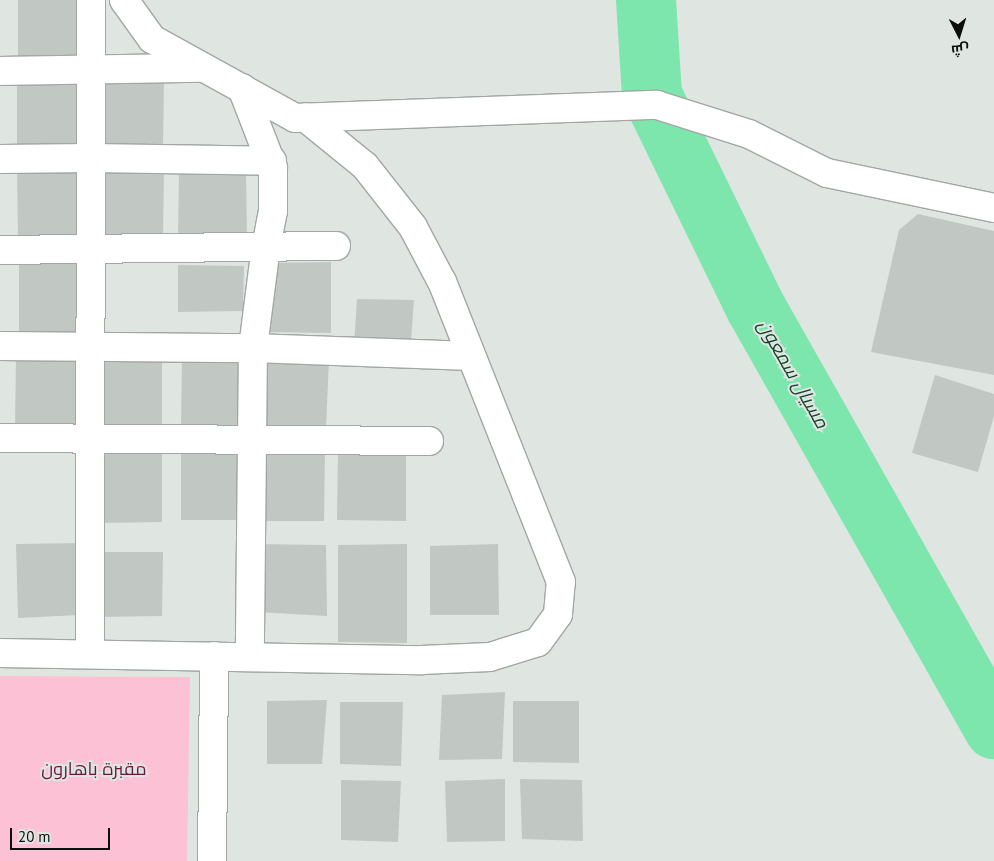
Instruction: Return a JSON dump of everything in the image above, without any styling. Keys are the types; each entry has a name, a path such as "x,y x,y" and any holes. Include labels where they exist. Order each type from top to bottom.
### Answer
{"street":[{"path":"90,654 91,0"},
{"path":"124,0 152,39 295,118 657,105 750,134 827,173 994,208"},
{"path":"0,71 204,68"},
{"path":"242,88 272,161 273,211 266,246 253,348 250,657"},
{"path":"0,653 441,659 490,656 538,642 558,614 561,582 442,282 413,228 365,166 305,117"},
{"path":"0,159 91,158 272,161"},
{"path":"0,250 336,246"},
{"path":"0,346 253,348 471,356"},
{"path":"0,438 429,441"},
{"path":"212,861 214,656"}],"green space":[{"name":"مقبرة باهارون","path":"0,676 190,677 187,861 0,861"}],"building":[{"path":"18,0 80,0 80,60 18,59"},
{"path":"80,79 80,150 17,150 17,80"},
{"path":"164,79 163,147 103,147 103,80"},
{"path":"164,167 163,239 99,239 99,169"},
{"path":"246,168 247,239 178,238 179,170"},
{"path":"17,170 80,170 79,241 18,241"},
{"path":"918,214 994,231 994,375 871,352 899,230"},
{"path":"19,262 79,262 78,335 19,335"},
{"path":"331,262 331,333 266,332 267,263"},
{"path":"178,265 244,266 243,311 178,312"},
{"path":"357,299 414,300 411,341 390,339 389,348 354,346"},
{"path":"98,355 162,355 162,428 98,426"},
{"path":"16,356 79,357 80,429 15,428"},
{"path":"182,357 245,357 245,428 181,427"},
{"path":"262,358 329,359 326,429 263,427"},
{"path":"935,375 994,394 994,416 978,472 912,453"},
{"path":"162,449 162,522 97,523 98,450"},
{"path":"246,450 245,520 181,520 181,452"},
{"path":"406,450 406,521 337,520 338,452"},
{"path":"260,451 325,452 324,521 259,521"},
{"path":"80,543 80,615 18,618 16,544"},
{"path":"258,544 326,545 327,616 257,612"},
{"path":"407,544 407,643 338,642 338,545"},
{"path":"498,544 499,615 430,615 430,546"},
{"path":"99,552 163,552 162,616 98,617"},
{"path":"505,692 502,759 439,760 442,695"},
{"path":"327,700 322,764 267,764 267,701"},
{"path":"513,701 579,701 579,763 513,762"},
{"path":"340,702 403,702 401,766 340,764"},
{"path":"505,779 505,841 447,842 445,781"},
{"path":"520,779 582,780 583,841 522,839"},
{"path":"341,780 401,781 398,842 341,840"}],"waterway":[{"name":"مسيال سمعون","path":"646,0 652,95 756,308 994,729"}]}
